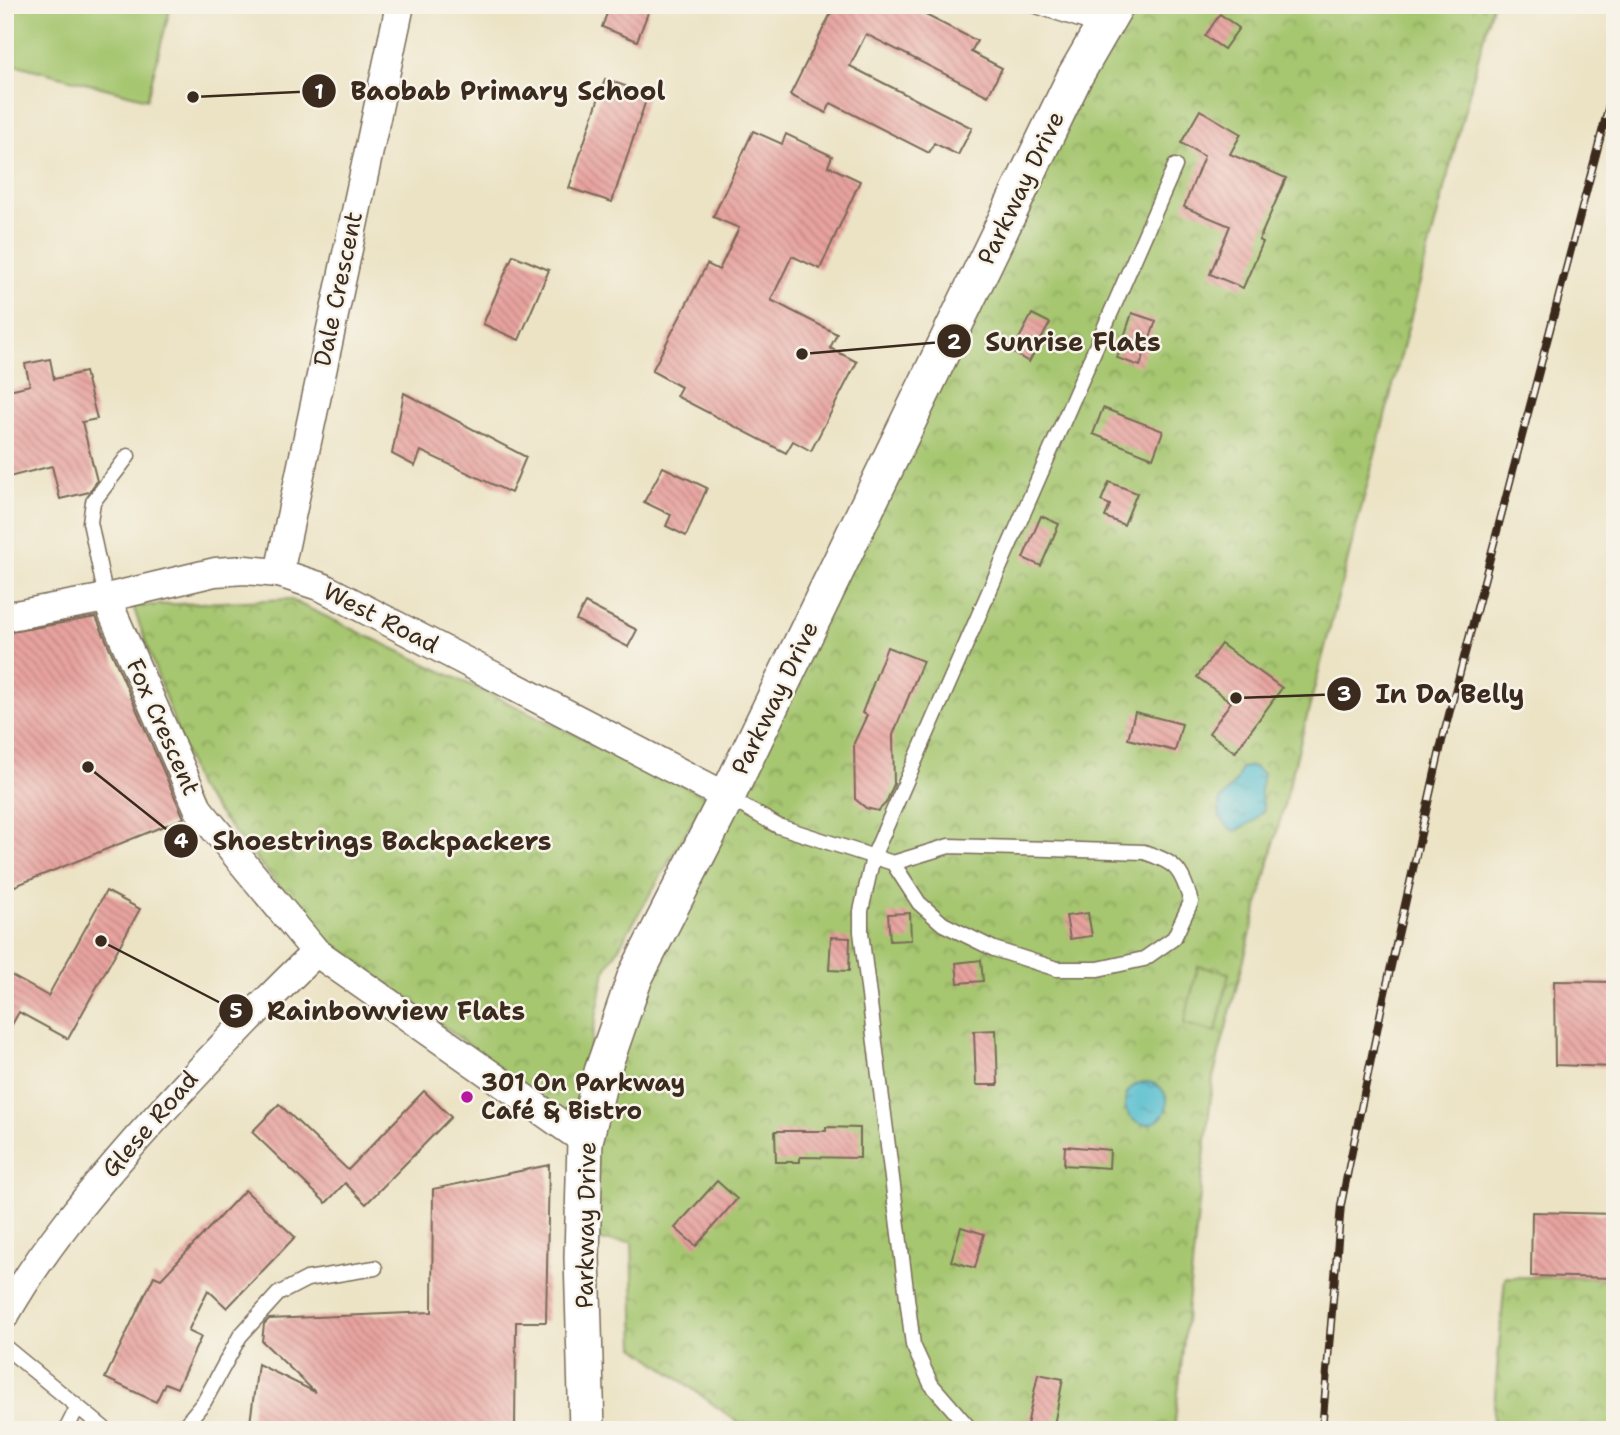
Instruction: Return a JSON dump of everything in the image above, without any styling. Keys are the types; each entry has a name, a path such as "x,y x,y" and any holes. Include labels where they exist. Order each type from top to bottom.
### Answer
{"street":[{"name":"Dale Crescent","path":"279,573 400,5"},
{"name":"Parkway Drive","path":"587,1430 582,1257 585,1141 602,1072 635,977 727,797 1108,16"},
{"name":"West Road","path":"5,617 106,598 215,572 245,570 279,573 322,587 727,797"},
{"name":"Fox Crescent","path":"106,598 199,810 316,952 585,1141"},
{"name":"Glese Road","path":"5,1315 26,1278 87,1196 218,1047 316,952"}],"lane":[{"path":"1034,5 1108,16"},
{"path":"971,1430 931,1384 913,1345 861,932 861,911 873,857 1175,166"},
{"path":"106,598 90,522 93,502 128,456"},
{"path":"727,797 778,826 894,863 950,846 1144,852 1172,862 1184,877 1191,902 1174,938 1144,959 1098,969 1056,969 994,949 943,924 919,903 894,863"},
{"path":"181,1430 204,1402 240,1336 278,1294 307,1279 375,1268"},
{"path":"5,1347 106,1430"},
{"path":"66,1430 77,1408"}],"green space":[{"path":"5,5 171,5 147,99 5,62"},
{"path":"1123,5 1492,5 1213,1078 1174,1430 747,1429 635,1347 632,1242 593,1240 588,1134 646,963"},
{"path":"289,599 707,797 605,971 575,1125 314,929 197,787 133,606"},
{"path":"1198,966 1229,973 1216,1032 1184,1024"},
{"path":"1505,1277 1615,1278 1615,1430 1492,1430"}],"water":[{"path":"1253,766 1263,774 1260,792 1264,809 1254,821 1236,831 1229,828 1219,816 1219,802 1237,780 1241,768"},
{"path":"1146,1082 1161,1088 1167,1103 1161,1118 1146,1124 1131,1118 1125,1103 1131,1088"}],"building":[{"path":"610,5 651,5 637,41 602,27"},
{"path":"835,5 906,5 977,41 971,52 1002,68 988,96 866,34 850,66 972,128 958,155 934,143 929,153 831,103 826,113 790,95"},
{"path":"1220,14 1239,28 1224,49 1205,36"},
{"path":"605,79 648,94 612,202 569,188"},
{"path":"1200,110 1241,134 1230,154 1286,178 1259,240 1263,242 1243,288 1210,274 1230,226 1184,207 1204,156 1181,143"},
{"path":"753,131 782,144 786,134 832,156 828,166 860,181 820,269 792,256 771,300 837,334 830,348 857,362 811,451 793,441 786,453 676,396 681,387 652,371 707,264 719,270 739,228 713,217"},
{"path":"513,255 549,270 519,340 483,324"},
{"path":"1132,313 1156,321 1140,366 1117,358"},
{"path":"1032,314 1050,323 1029,362 1012,352"},
{"path":"50,359 54,379 85,372 97,419 82,422 97,481 89,492 60,499 52,466 5,478 5,391 30,385 25,364"},
{"path":"404,393 526,457 511,493 421,451 415,466 392,454"},
{"path":"1103,408 1163,431 1153,458 1093,434"},
{"path":"663,467 707,488 686,536 666,526 671,515 644,502"},
{"path":"1109,482 1137,493 1124,525 1105,517 1110,505 1101,501"},
{"path":"1041,516 1059,524 1041,566 1023,558"},
{"path":"585,603 637,630 628,647 576,620"},
{"path":"96,617 184,818 5,890 5,633"},
{"path":"1221,644 1282,688 1235,752 1209,733 1231,702 1197,677"},
{"path":"887,647 923,661 893,735 894,784 886,803 878,811 866,808 855,799 854,743 867,715 862,713"},
{"path":"1135,712 1182,724 1175,751 1128,739"},
{"path":"106,891 140,909 68,1039 19,1012 5,1037 5,972 48,996"},
{"path":"910,913 911,940 890,941 888,914"},
{"path":"1088,913 1092,936 1070,939 1066,916"},
{"path":"831,937 850,938 849,971 829,970"},
{"path":"981,960 983,981 958,983 956,963"},
{"path":"1554,981 1615,982 1615,1067 1555,1065"},
{"path":"996,1030 998,1085 976,1085 974,1031"},
{"path":"424,1091 451,1117 366,1204 345,1183 326,1203 252,1132 279,1104 348,1170"},
{"path":"826,1127 860,1128 860,1158 800,1157 800,1162 776,1162 775,1131 826,1131"},
{"path":"1065,1146 1110,1150 1109,1168 1064,1165"},
{"path":"549,1165 546,1322 516,1322 515,1430 249,1430 258,1364 315,1392 262,1341 264,1324 269,1319 432,1312 433,1189"},
{"path":"717,1181 737,1199 696,1246 675,1228"},
{"path":"245,1190 295,1237 227,1308 208,1290 188,1331 201,1337 177,1388 165,1383 156,1402 105,1378 154,1276 161,1279"},
{"path":"1532,1212 1615,1214 1615,1278 1531,1276"},
{"path":"961,1227 984,1234 975,1268 951,1261"},
{"path":"1038,1374 1063,1379 1053,1430 1026,1430"}],"railway":[{"path":"1322,1430 1341,1205 1382,1006 1442,741 1615,82"}],"place":[{"name":"Baobab Primary School","path":"193,97"},
{"name":"Sunrise Flats","path":"802,354"},
{"name":"In Da Belly","path":"1236,698"},
{"name":"Shoestrings Backpackers","path":"88,767"},
{"name":"Rainbowview Flats","path":"101,941"},
{"name":"301 On Parkway Café & Bistro","path":"467,1097"}]}
